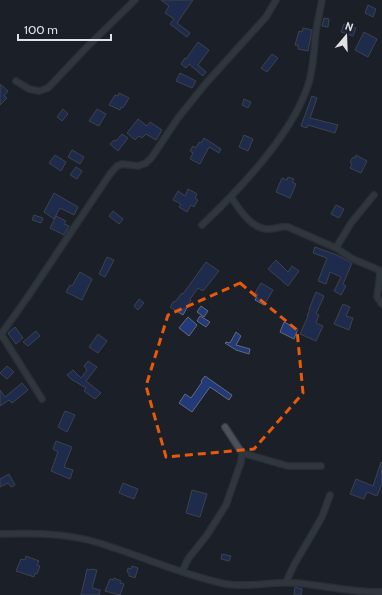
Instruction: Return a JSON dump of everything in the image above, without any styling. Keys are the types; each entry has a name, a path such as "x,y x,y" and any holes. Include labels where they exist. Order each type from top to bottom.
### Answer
{"street":[{"path":"16,81 29,88 39,91 48,88 135,0"},
{"path":"42,399 1,335 110,174 117,166 122,164 138,166 146,163 152,157 178,118 207,82 266,17 276,0"},
{"path":"202,225 231,197 274,146 300,105 309,81 322,0"},
{"path":"336,248 351,223 374,196"},
{"path":"231,197 239,209 260,228 269,229 281,226 288,227 336,248 353,259 379,270 380,275 377,297 382,304"},
{"path":"182,572 188,559 211,530 226,505 241,462 242,453 225,427"},
{"path":"242,453 288,466 321,466"},
{"path":"286,582 294,565 322,517 330,495"},
{"path":"0,534 41,534 98,542 182,572 226,584 238,585 286,582 312,584 366,593 382,592"}],"highlighted area":[{"path":"240,283 297,330 303,393 254,449 166,457 146,386 168,315"}],"building":[{"path":"161,0 193,0 177,23 190,33 187,37 170,24 174,19 165,13 169,6"},
{"path":"368,5 376,9 373,17 365,13"},
{"path":"324,18 329,19 328,27 322,26"},
{"path":"344,24 356,28 353,36 341,32"},
{"path":"303,28 312,30 308,51 298,49 298,45 295,45 299,31 302,32"},
{"path":"364,32 377,39 368,57 355,50"},
{"path":"198,42 209,50 198,65 206,72 203,76 189,64 186,68 181,64"},
{"path":"272,54 278,58 267,72 261,68"},
{"path":"180,73 196,81 192,88 176,81"},
{"path":"0,84 8,91 4,96 7,98 0,105"},
{"path":"119,93 129,98 120,110 109,105 115,95 118,96"},
{"path":"312,96 317,98 310,118 338,125 335,133 308,125 307,128 301,126"},
{"path":"244,99 251,102 248,108 242,105"},
{"path":"63,109 68,114 62,121 57,117"},
{"path":"97,109 106,114 99,126 89,121"},
{"path":"138,119 147,126 150,122 162,130 156,140 146,134 142,138 139,136 135,140 127,133"},
{"path":"122,134 128,138 118,151 110,144 114,140 116,141"},
{"path":"244,135 253,139 248,151 239,147"},
{"path":"204,138 221,149 219,153 209,147 200,164 190,159 193,153 190,151 193,146 196,148 199,142 201,143"},
{"path":"72,150 84,157 80,164 68,157"},
{"path":"55,155 66,162 61,171 49,163"},
{"path":"356,155 367,161 361,173 350,168 352,164 350,162"},
{"path":"76,167 82,171 77,179 70,175"},
{"path":"288,177 294,179 292,182 296,184 290,198 276,192 282,178 287,180"},
{"path":"188,189 197,194 195,198 198,200 194,207 191,205 187,212 179,207 181,204 173,200 178,191 185,196"},
{"path":"54,193 78,207 74,215 60,208 54,219 44,212"},
{"path":"336,205 344,209 339,218 331,214"},
{"path":"113,211 123,219 119,224 109,216"},
{"path":"34,215 43,218 41,223 32,220"},
{"path":"56,216 66,221 64,224 69,226 64,235 50,228"},
{"path":"315,247 337,255 352,263 343,284 346,286 341,295 334,291 341,277 330,272 326,284 318,281 327,258 313,253"},
{"path":"107,257 114,260 105,277 99,274"},
{"path":"276,260 288,272 292,266 299,271 288,286 268,269"},
{"path":"206,262 219,271 203,291 198,288 190,299 191,300 183,315 170,307 182,293 183,294"},
{"path":"80,272 92,279 82,300 66,292 70,285 72,286"},
{"path":"261,283 273,290 264,305 255,300 258,294 255,293"},
{"path":"316,292 324,296 316,314 319,315 316,323 323,326 316,341 300,334"},
{"path":"139,299 144,303 138,310 134,306"},
{"path":"343,304 350,307 346,316 353,318 349,330 334,324"},
{"path":"201,306 208,311 204,317 197,312"},
{"path":"200,316 210,322 206,327 197,321"},
{"path":"188,317 197,325 189,336 179,328"},
{"path":"284,322 298,329 294,339 280,332"},
{"path":"15,327 23,338 16,344 8,333"},
{"path":"36,331 40,336 28,346 23,342"},
{"path":"236,332 241,336 236,345 250,349 249,354 236,350 225,343 230,343"},
{"path":"98,334 107,341 98,353 89,347"},
{"path":"88,361 97,367 86,381 101,393 95,399 84,391 86,388 67,375 73,370 81,378 87,370 84,366"},
{"path":"7,366 14,372 7,379 0,373"},
{"path":"205,376 232,395 229,400 210,387 192,412 179,403 185,394 191,398"},
{"path":"22,383 28,390 12,403 9,400 0,406 0,390 5,397"},
{"path":"65,411 75,415 67,432 58,427"},
{"path":"56,441 72,447 64,467 73,470 70,479 51,471 58,452 53,449"},
{"path":"381,462 382,484 377,496 367,492 364,499 350,494 356,479 373,486"},
{"path":"9,474 15,485 11,487 8,483 0,487 0,479"},
{"path":"123,483 138,489 134,499 119,493"},
{"path":"192,490 207,494 200,517 186,513"},
{"path":"222,554 231,556 229,561 221,559"},
{"path":"26,556 39,561 37,565 40,566 34,577 16,571 21,559 25,560"},
{"path":"132,566 138,568 135,578 129,576 129,573 127,572 128,568 131,569"},
{"path":"87,569 97,570 92,588 100,590 99,595 81,595"},
{"path":"114,578 121,581 120,583 124,584 120,595 105,591 110,579 113,580"},
{"path":"295,587 302,589 301,595 294,595"}]}
